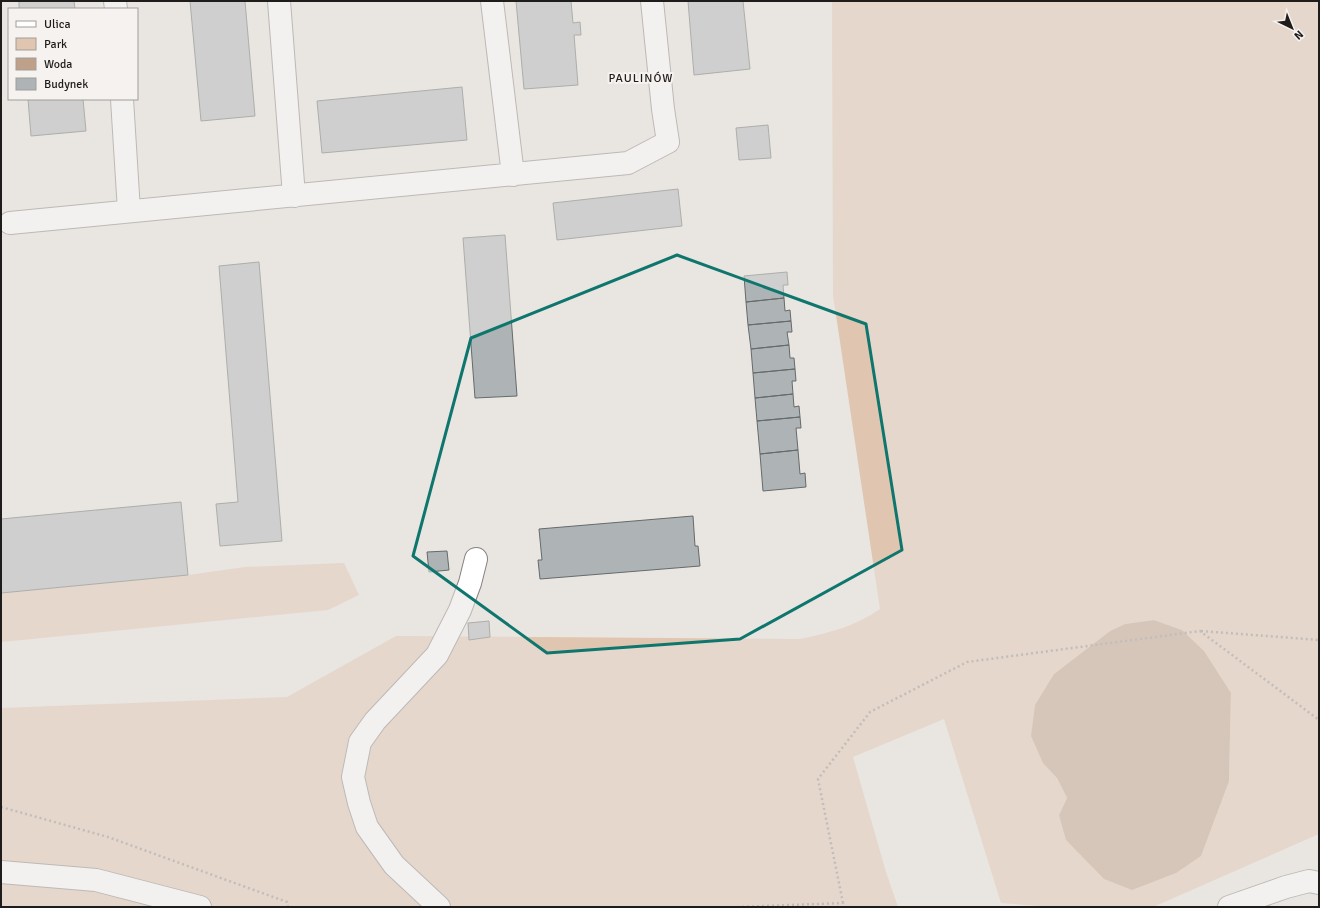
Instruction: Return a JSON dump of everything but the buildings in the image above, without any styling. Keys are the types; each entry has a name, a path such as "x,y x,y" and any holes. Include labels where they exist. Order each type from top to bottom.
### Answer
{"lane":[{"path":"279,1 294,196"},
{"path":"492,1 513,175"},
{"path":"10,223 628,164 668,142 652,1"},
{"path":"122,100 129,211"},
{"path":"439,907 394,865 367,827 359,803 353,777 360,742 375,722 437,655 460,610 470,583 476,559"},
{"path":"1,872 96,880 200,907"},
{"path":"1229,907 1309,880 1319,883"}],"path":[{"path":"1200,631 1319,720"},
{"path":"844,907 818,779 870,712 967,662 1200,631 1319,640"},
{"path":"1,807 108,837 287,902 288,907"},
{"path":"737,907 843,903"}],"highlighted area":[{"path":"677,255 866,324 902,550 740,639 547,653 413,556 471,338"}],"green space":[{"path":"832,1 1319,1 1319,834 1153,907 1052,907 1001,903 944,719 853,757 886,872 898,907 1,907 1,708 287,697 396,636 800,639 842,628 871,615 880,609 833,295","holes":["1154,620 1182,630 1231,693 1229,781 1059,815 1067,798 1057,778 1054,674 1110,631 1126,624"]},
{"path":"344,563 359,595 328,610 1,642 1,593 188,575 245,567"}],"water":[{"path":"1154,620 1182,630 1204,651 1231,693 1229,781 1201,856 1176,873 1132,890 1104,879 1066,840 1059,815 1067,798 1057,778 1043,763 1031,736 1035,705 1054,674 1110,631 1125,624"}],"district":[{"name":"PAULINÓW","path":"641,78"}]}
